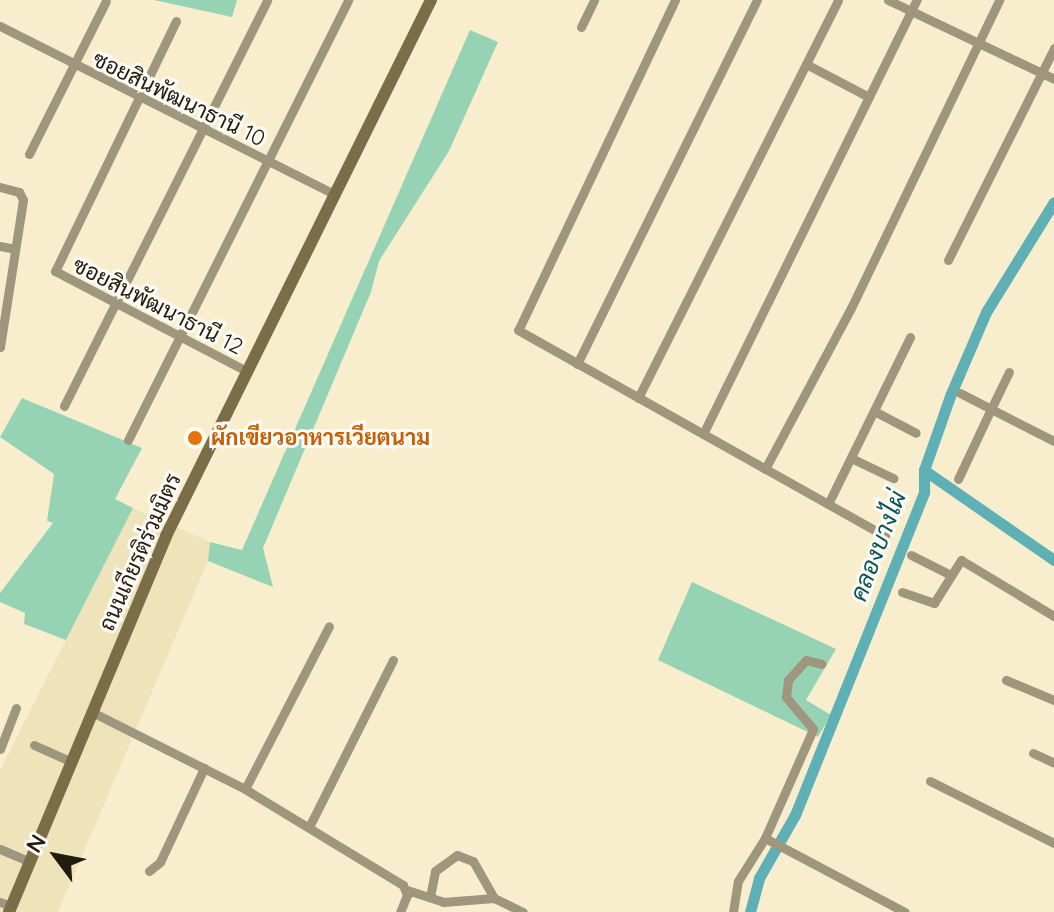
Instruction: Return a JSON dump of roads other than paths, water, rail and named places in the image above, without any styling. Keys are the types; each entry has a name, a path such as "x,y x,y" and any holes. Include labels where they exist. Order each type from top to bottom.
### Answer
{"street":[{"path":"64,406 267,0"},
{"path":"128,440 348,0"},
{"name":"ถนนเกียรติร่วมมิตร","path":"7,907 30,862 166,536 431,0"},
{"path":"581,27 594,0"},
{"path":"675,0 518,322 524,335 885,536"},
{"path":"577,364 757,0"},
{"path":"638,398 838,0"},
{"path":"888,0 1054,79"},
{"path":"703,434 917,0"},
{"path":"765,469 851,308 999,0"},
{"path":"29,154 106,1"},
{"path":"139,98 176,21"},
{"name":"ซอยสินพัฒนาธานี 10","path":"0,26 75,67 334,194"},
{"path":"948,260 1054,48"},
{"path":"806,64 869,97"},
{"name":"ซอยสินพัฒนาธานี 12","path":"139,98 55,271 246,371"},
{"path":"0,187 22,195 4,302 0,347"},
{"path":"0,246 15,249"},
{"path":"828,504 910,337"},
{"path":"958,479 1009,372"},
{"path":"960,393 1054,441"},
{"path":"874,411 916,433"},
{"path":"851,458 893,478"},
{"path":"911,555 951,575"},
{"path":"902,592 934,603 961,560 1054,616"},
{"path":"245,789 329,626"},
{"path":"309,827 393,660"},
{"path":"733,912 738,881 768,839 813,729 786,697 788,680 806,660 822,664"},
{"path":"1006,680 1054,700"},
{"path":"0,749 16,708"},
{"path":"92,712 245,789 407,890 454,903 494,898 523,912"},
{"path":"34,745 72,762"},
{"path":"1033,753 1054,763"},
{"path":"149,871 160,862 204,768"},
{"path":"930,781 1054,843"},
{"path":"768,839 905,912"},
{"path":"0,849 30,862"},
{"path":"430,897 435,871 457,855 473,861 494,898"},
{"path":"400,912 407,890"}],"waterway":[{"name":"คลองบางไผ่","path":"750,912 759,878 795,815 924,492 924,470 950,396 986,312 1054,202"},
{"path":"924,470 1054,560"}],"place":[{"name":"ผักเขียวอาหารเวียตนาม","path":"195,438"}]}
